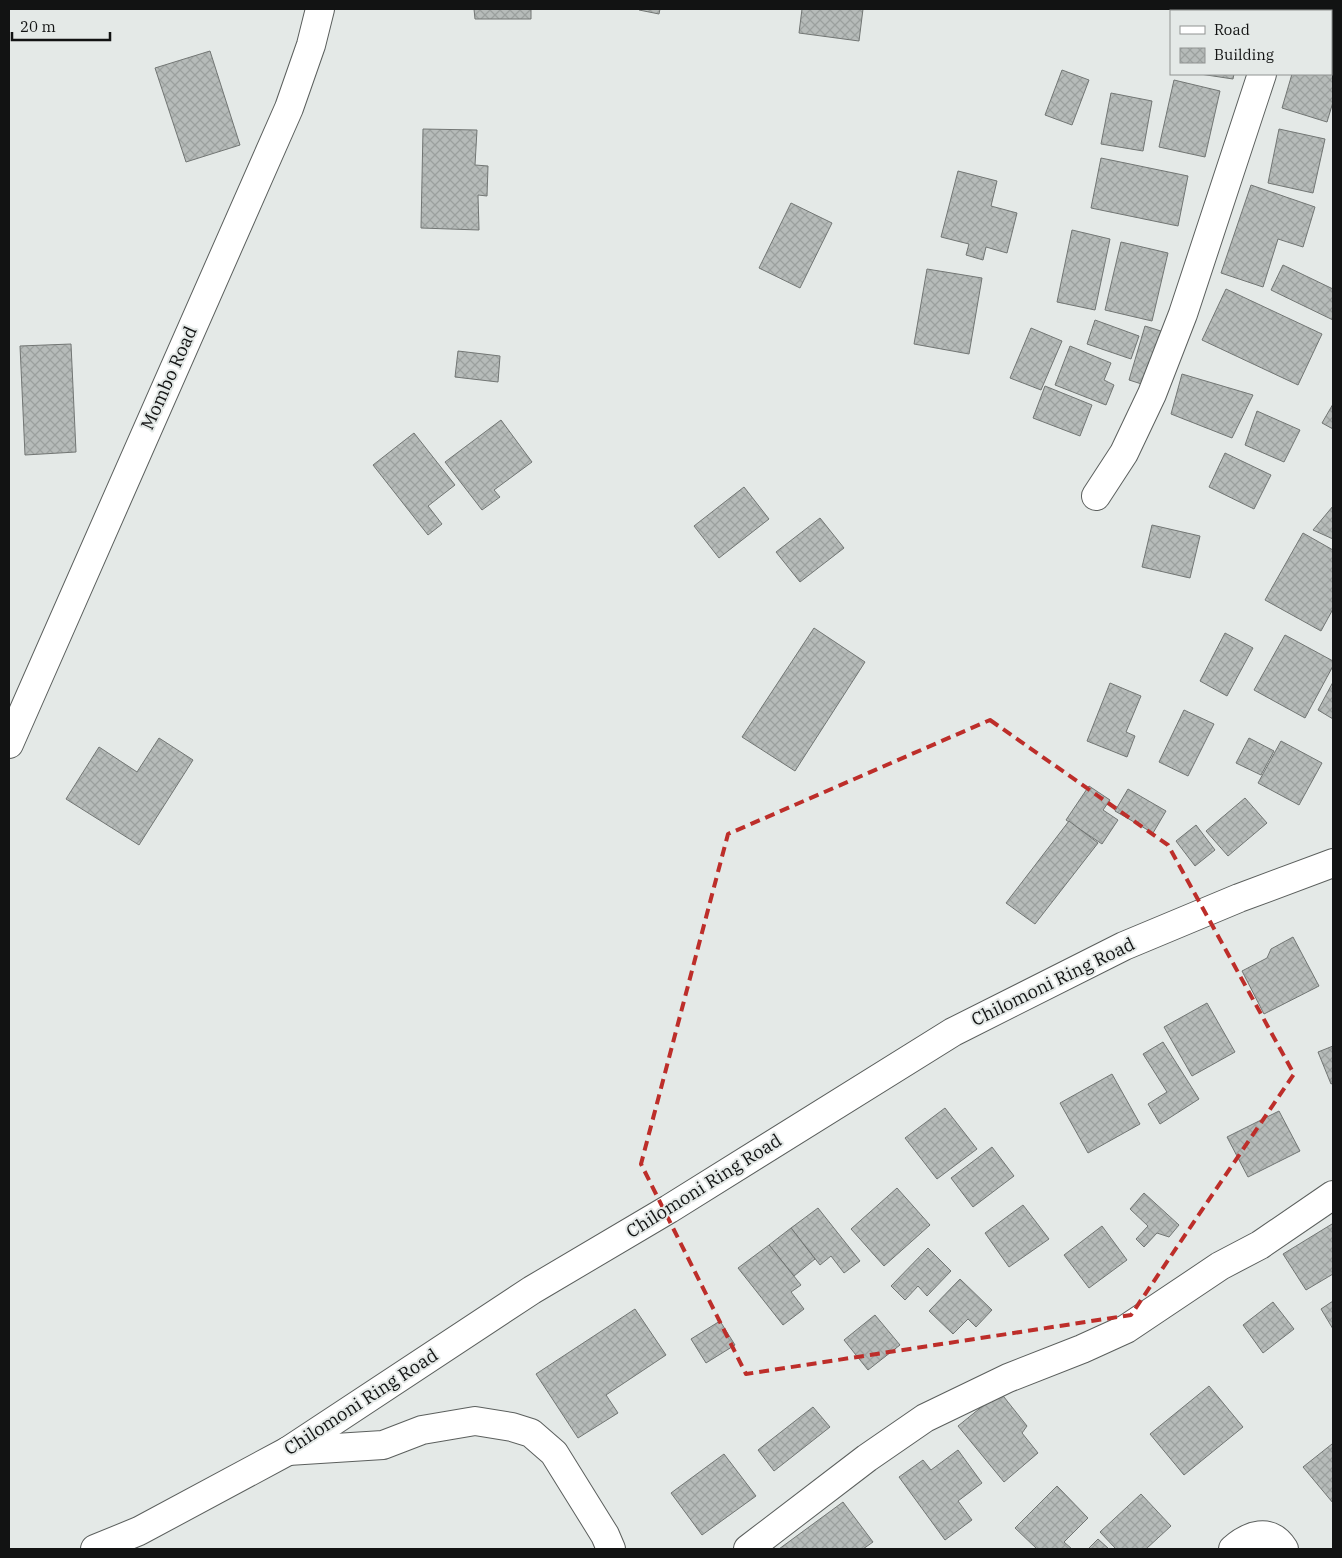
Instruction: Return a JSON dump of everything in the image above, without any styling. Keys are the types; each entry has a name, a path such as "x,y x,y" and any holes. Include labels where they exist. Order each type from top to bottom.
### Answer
{"street":[{"name":"Mombo Road","path":"9,744 289,108 311,45 320,9"},
{"path":"1096,496 1124,454 1152,394 1183,314 1262,75"},
{"name":"Chilomoni Ring Road","path":"95,1549 140,1540 288,1450 532,1290 669,1209 953,1032 1124,946 1239,898 1333,862"},
{"path":"748,1549 867,1458 924,1418 1008,1378 1082,1349 1126,1329 1220,1266 1260,1245 1333,1195"},
{"path":"288,1450 383,1445 422,1430 475,1421 512,1427 531,1433 554,1453 605,1535 611,1549"},
{"path":"1233,1549 1243,1540 1261,1535 1278,1541 1284,1549"}],"highlighted area":[{"path":"990,720 1168,845 1294,1074 1131,1315 746,1374 641,1164 728,834"}],"building":[{"path":"474,9 531,9 531,19 475,19"},
{"path":"639,9 660,9 659,14"},
{"path":"802,9 863,9 859,41 799,33"},
{"path":"210,51 240,145 186,162 155,68"},
{"path":"1333,59 1333,102 1327,122 1282,108 1292,75 1332,75"},
{"path":"1062,70 1089,80 1072,125 1045,115"},
{"path":"1207,75 1234,75 1233,79"},
{"path":"1174,80 1220,91 1205,157 1159,147"},
{"path":"1111,93 1152,101 1143,151 1101,144"},
{"path":"423,129 477,130 475,165 488,166 487,196 478,195 479,230 421,228"},
{"path":"1279,129 1325,139 1313,193 1268,183"},
{"path":"1101,158 1188,176 1178,226 1091,208"},
{"path":"958,171 997,181 991,206 1017,213 1007,253 986,247 983,260 966,255 969,244 941,237"},
{"path":"1251,185 1315,207 1303,247 1278,239 1263,287 1221,273"},
{"path":"791,203 832,223 800,288 759,268"},
{"path":"1072,230 1110,239 1095,310 1057,302"},
{"path":"1121,242 1168,253 1152,321 1105,310"},
{"path":"1283,265 1333,289 1333,320 1271,290"},
{"path":"927,269 982,278 969,354 914,344"},
{"path":"1226,289 1322,334 1298,385 1202,340"},
{"path":"1095,320 1139,336 1131,359 1087,344"},
{"path":"1145,326 1164,332 1148,386 1129,380"},
{"path":"1031,328 1062,341 1041,390 1010,378"},
{"path":"71,344 76,452 25,455 20,346"},
{"path":"1070,346 1111,363 1104,380 1114,385 1106,405 1055,385"},
{"path":"458,351 500,356 498,382 455,377"},
{"path":"1182,374 1253,395 1232,438 1171,414"},
{"path":"1045,386 1092,405 1080,436 1033,418"},
{"path":"1333,404 1333,429 1322,423"},
{"path":"1257,411 1300,430 1284,462 1245,445"},
{"path":"501,420 532,462 494,490 500,497 482,510 445,462"},
{"path":"414,433 455,485 428,506 442,524 428,535 373,465"},
{"path":"1225,453 1271,475 1254,509 1209,487"},
{"path":"744,487 769,519 719,558 694,526"},
{"path":"1333,506 1333,539 1313,530"},
{"path":"820,518 844,548 800,582 776,552"},
{"path":"1152,525 1200,536 1190,578 1142,567"},
{"path":"1303,533 1333,550 1333,609 1321,631 1265,600"},
{"path":"814,628 865,662 795,771 742,737"},
{"path":"1225,633 1253,648 1227,696 1200,681"},
{"path":"1285,635 1333,661 1333,666 1305,718 1254,690"},
{"path":"1333,682 1333,719 1318,710"},
{"path":"1110,683 1141,696 1126,732 1135,736 1127,757 1087,741"},
{"path":"1184,710 1214,724 1188,776 1159,762"},
{"path":"159,738 193,760 139,845 66,799 99,747 137,772"},
{"path":"1249,738 1274,751 1261,775 1236,763"},
{"path":"1281,741 1322,763 1299,805 1258,783"},
{"path":"1089,786 1110,800 1103,810 1118,820 1102,844 1066,820"},
{"path":"1128,789 1166,811 1153,833 1115,811"},
{"path":"1245,798 1267,823 1228,856 1206,831"},
{"path":"1069,821 1098,843 1035,924 1006,903"},
{"path":"1196,825 1215,850 1195,866 1176,841"},
{"path":"1293,937 1319,986 1264,1014 1242,971 1267,958 1271,949"},
{"path":"1207,1003 1235,1052 1192,1076 1164,1027"},
{"path":"1163,1042 1199,1099 1160,1124 1148,1104 1167,1092 1143,1054"},
{"path":"1333,1046 1333,1083 1331,1084 1318,1052"},
{"path":"1112,1074 1140,1124 1088,1153 1060,1103"},
{"path":"945,1108 977,1149 937,1179 905,1138"},
{"path":"1279,1111 1300,1151 1248,1177 1227,1137"},
{"path":"992,1147 1014,1176 973,1207 951,1178"},
{"path":"897,1188 930,1225 884,1266 851,1229"},
{"path":"1144,1193 1179,1225 1169,1237 1157,1233 1144,1247 1136,1239 1148,1226 1130,1209"},
{"path":"1023,1205 1049,1239 1009,1267 985,1233"},
{"path":"818,1208 860,1261 844,1273 831,1256 820,1265 791,1228"},
{"path":"1332,1224 1333,1274 1306,1290 1283,1254"},
{"path":"1102,1226 1127,1260 1089,1288 1064,1255"},
{"path":"791,1228 815,1259 794,1276 769,1245"},
{"path":"769,1245 801,1285 791,1292 804,1309 783,1325 738,1268"},
{"path":"928,1248 951,1271 927,1296 918,1286 905,1300 891,1286"},
{"path":"960,1279 992,1310 976,1327 968,1319 953,1334 929,1311"},
{"path":"1333,1301 1333,1329 1321,1309"},
{"path":"1273,1302 1294,1329 1263,1353 1243,1325"},
{"path":"635,1309 666,1355 606,1395 618,1413 578,1438 536,1374"},
{"path":"875,1315 900,1345 868,1370 844,1340"},
{"path":"720,1321 735,1345 706,1363 691,1339"},
{"path":"1209,1386 1243,1427 1184,1475 1150,1434"},
{"path":"1000,1392 1027,1426 1022,1433 1038,1453 1004,1482 958,1426"},
{"path":"813,1407 830,1427 774,1471 758,1450"},
{"path":"1332,1444 1333,1446 1333,1503 1303,1467"},
{"path":"958,1450 982,1483 958,1501 972,1520 945,1540 899,1477 923,1460 931,1470"},
{"path":"724,1454 756,1496 702,1535 671,1493"},
{"path":"1057,1486 1088,1518 1064,1542 1072,1549 1037,1549 1015,1528"},
{"path":"1141,1494 1171,1526 1146,1549 1116,1549 1100,1532"},
{"path":"843,1502 873,1542 863,1549 779,1549"},
{"path":"1098,1539 1109,1549 1088,1549"}]}
